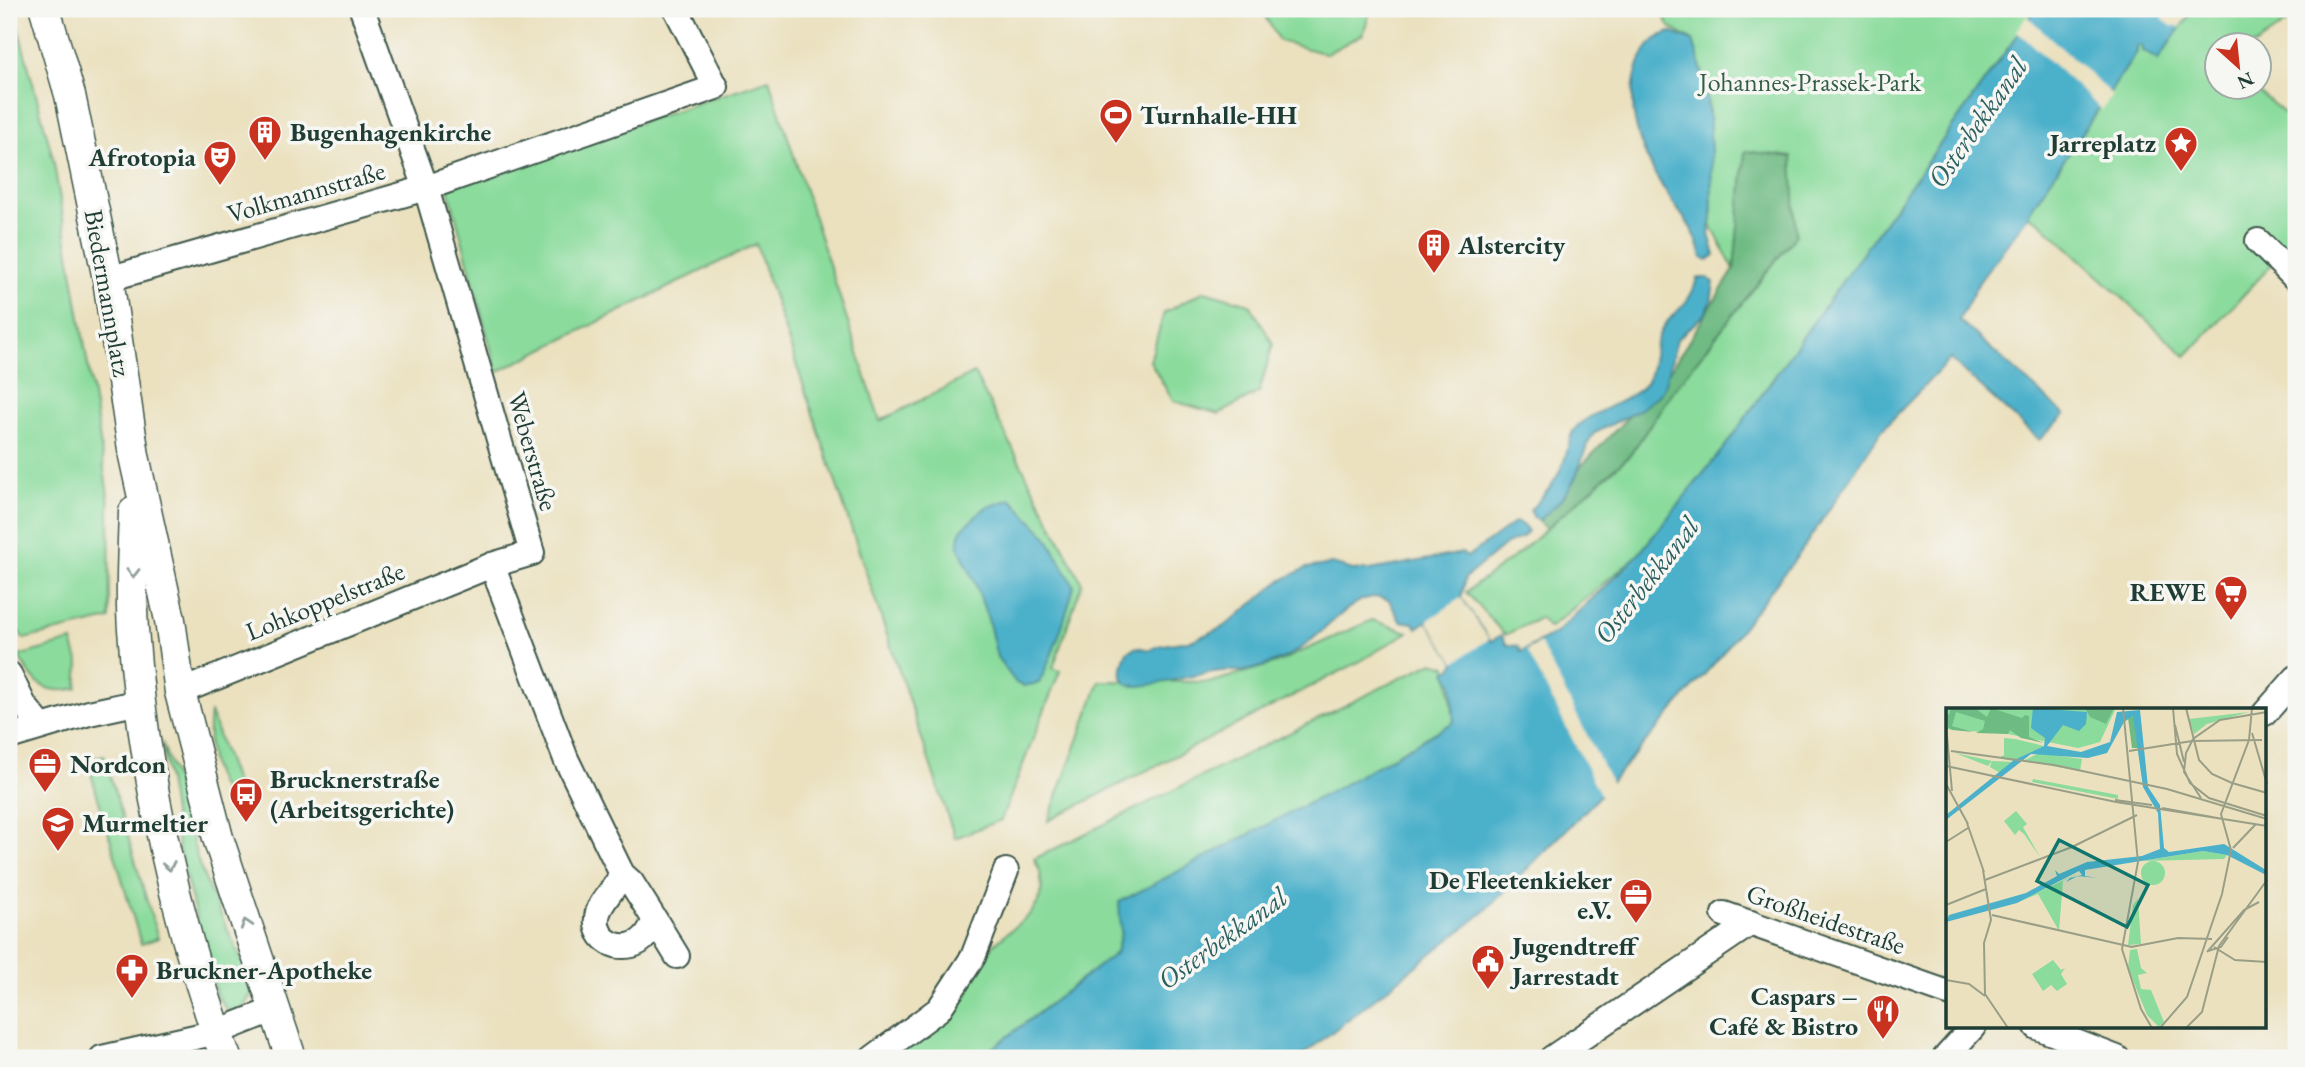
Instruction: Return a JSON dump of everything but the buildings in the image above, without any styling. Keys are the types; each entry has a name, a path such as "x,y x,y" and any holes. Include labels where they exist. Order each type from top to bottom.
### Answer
{"main road":[{"name":"Biedermannplatz","path":"45,9 70,95 108,279 134,456 170,620 180,692 218,838 291,1058"},
{"name":"Biedermannplatz","path":"134,456 133,626 140,702 170,875 222,1045"},
{"path":"140,702 180,692"}],"street":[{"name":"Weberstraße","path":"362,9 426,188 532,553 492,565"},
{"name":"Volkmannstraße","path":"108,279 426,188 716,87 676,9"},
{"path":"2258,241 2296,279"},
{"name":"Lohkoppelstraße","path":"180,692 492,565"},
{"path":"492,565 566,759 622,874 631,883 677,956"},
{"path":"9,674 24,705 42,727"},
{"path":"2266,712 2296,678"},
{"path":"9,737 89,713 140,702"},
{"path":"873,1058 940,1009 973,957 1006,871"},
{"path":"622,874 616,887 602,904 597,917 603,939 611,945 625,946 640,942 649,933 655,920"},
{"name":"Großheidestraße","path":"1724,915 1946,992"},
{"path":"1552,1058 1751,923"},
{"path":"102,1058 222,1045 273,1010"},
{"path":"1945,1058 1972,1028"},
{"path":"2040,1028 2117,1058"}],"green space":[{"path":"9,9 13,9 53,158 109,503 110,619 24,639 13,624 9,625"},
{"path":"1261,9 1371,9 1363,34 1326,54 1279,41"},
{"name":"Johannes-Prassek-Park","path":"1660,9 2036,9 1726,445 1638,555 1549,628 1540,618 1505,635 1466,592 1519,553 1630,455 1672,392 1794,238 1745,153 1734,270 1710,223 1709,108 1693,41 1670,27"},
{"path":"2193,9 2296,9 2296,16 2273,32 2204,32 2204,102 2271,102 2296,123 2296,239 2186,356 2040,222 2028,216 2137,52 2137,46 2142,45 2158,60"},
{"path":"769,79 880,421 974,373 1082,583 1053,668 1060,671 1001,820 955,838 756,244 497,372 448,187"},
{"path":"1745,151 1792,157 1796,235 1672,392 1630,455 1546,529 1534,516 1665,378 1734,270"},
{"path":"1204,291 1250,304 1273,344 1259,392 1219,414 1173,401 1150,361 1164,313"},
{"path":"1372,620 1408,632 1359,662 1048,821 1100,681 1212,682 1276,663"},
{"path":"72,641 79,664 77,688 48,689 35,680 18,656"},
{"path":"1433,662 1447,666 1454,722 1332,791 1121,932 1116,953 980,1058 888,1058 947,1013 995,943 1030,914 1039,901 1042,888 1040,871 1034,859"},
{"path":"210,712 244,807 237,808 216,776 210,752"},
{"path":"162,742 181,796 197,858 243,963 252,993 243,1008 228,1012 216,994 179,851"},
{"path":"104,755 158,938 141,944 87,760"}],"water":[{"name":"Osterbekkanal","path":"2036,9 2193,9 2158,60 2143,51 2142,45 2137,46 2137,52 2028,216 1979,282 1959,320 2065,415 2039,440 1950,359 1882,430 1800,553 1717,660 1590,806 1483,913 1299,1058 980,1058 1116,953 1121,932 1119,902 1332,791 1454,722 1452,684 1446,671 1452,669 1455,662 1427,621 1417,628 1414,623 1400,621 1389,600 1381,598 1363,599 1295,652 1251,670 1213,672 1150,685 1131,685 1126,683 1122,675 1127,652 1137,647 1150,650 1193,640 1224,627 1280,581 1306,568 1332,564 1353,570 1370,570 1462,553 1467,557 1515,522 1528,531 1523,537 1506,544 1465,578 1461,598 1489,639 1492,641 1501,635 1507,645 1518,646 1521,652 1556,633 1638,555 1726,445"},
{"path":"1671,32 1693,41 1705,85 1711,152 1712,219 1709,234 1715,255 1708,260 1702,258 1693,231 1669,197 1644,152 1635,120 1634,87 1639,63 1653,41"},
{"path":"9,224 14,238 18,303 9,310"},
{"path":"1697,278 1707,278 1714,282 1711,303 1705,314 1677,339 1665,385 1660,394 1641,409 1593,434 1569,489 1544,516 1539,520 1534,518 1530,510 1558,475 1574,430 1644,385 1651,372 1659,335 1668,320 1689,297"},
{"path":"1011,499 1047,537 1074,586 1059,635 1039,683 1023,686 1016,683 997,657 988,619 958,546 961,530 985,508"}],"pier":[{"path":"2170,9 2186,9 2183,13 2187,17 2180,28 2175,25 2173,27 2162,19"},
{"path":"2027,16 2112,95 2102,110 2017,31"},
{"path":"1461,598 1489,639 1455,662 1427,621"},
{"path":"1540,643 1613,786 1602,798 1527,650"}],"place":[{"name":"Turnhalle-HH","path":"1116,145"},
{"name":"Bugenhagenkirche","path":"265,162"},
{"name":"Jarreplatz","path":"2181,173"},
{"name":"Afrotopia","path":"220,187"},
{"name":"Alstercity","path":"1434,275"},
{"name":"REWE","path":"2231,622"},
{"name":"Nordcon","path":"45,794"},
{"name":"Brucknerstraße (Arbeitsgerichte)","path":"246,824"},
{"name":"Murmeltier","path":"58,853"},
{"name":"De Fleetenkieker e.V.","path":"1636,925"},
{"name":"Jugendtreff Jarrestadt","path":"1488,991"},
{"name":"Bruckner-Apotheke","path":"132,1000"},
{"name":"Caspars – Café & Bistro","path":"1883,1041"}]}
